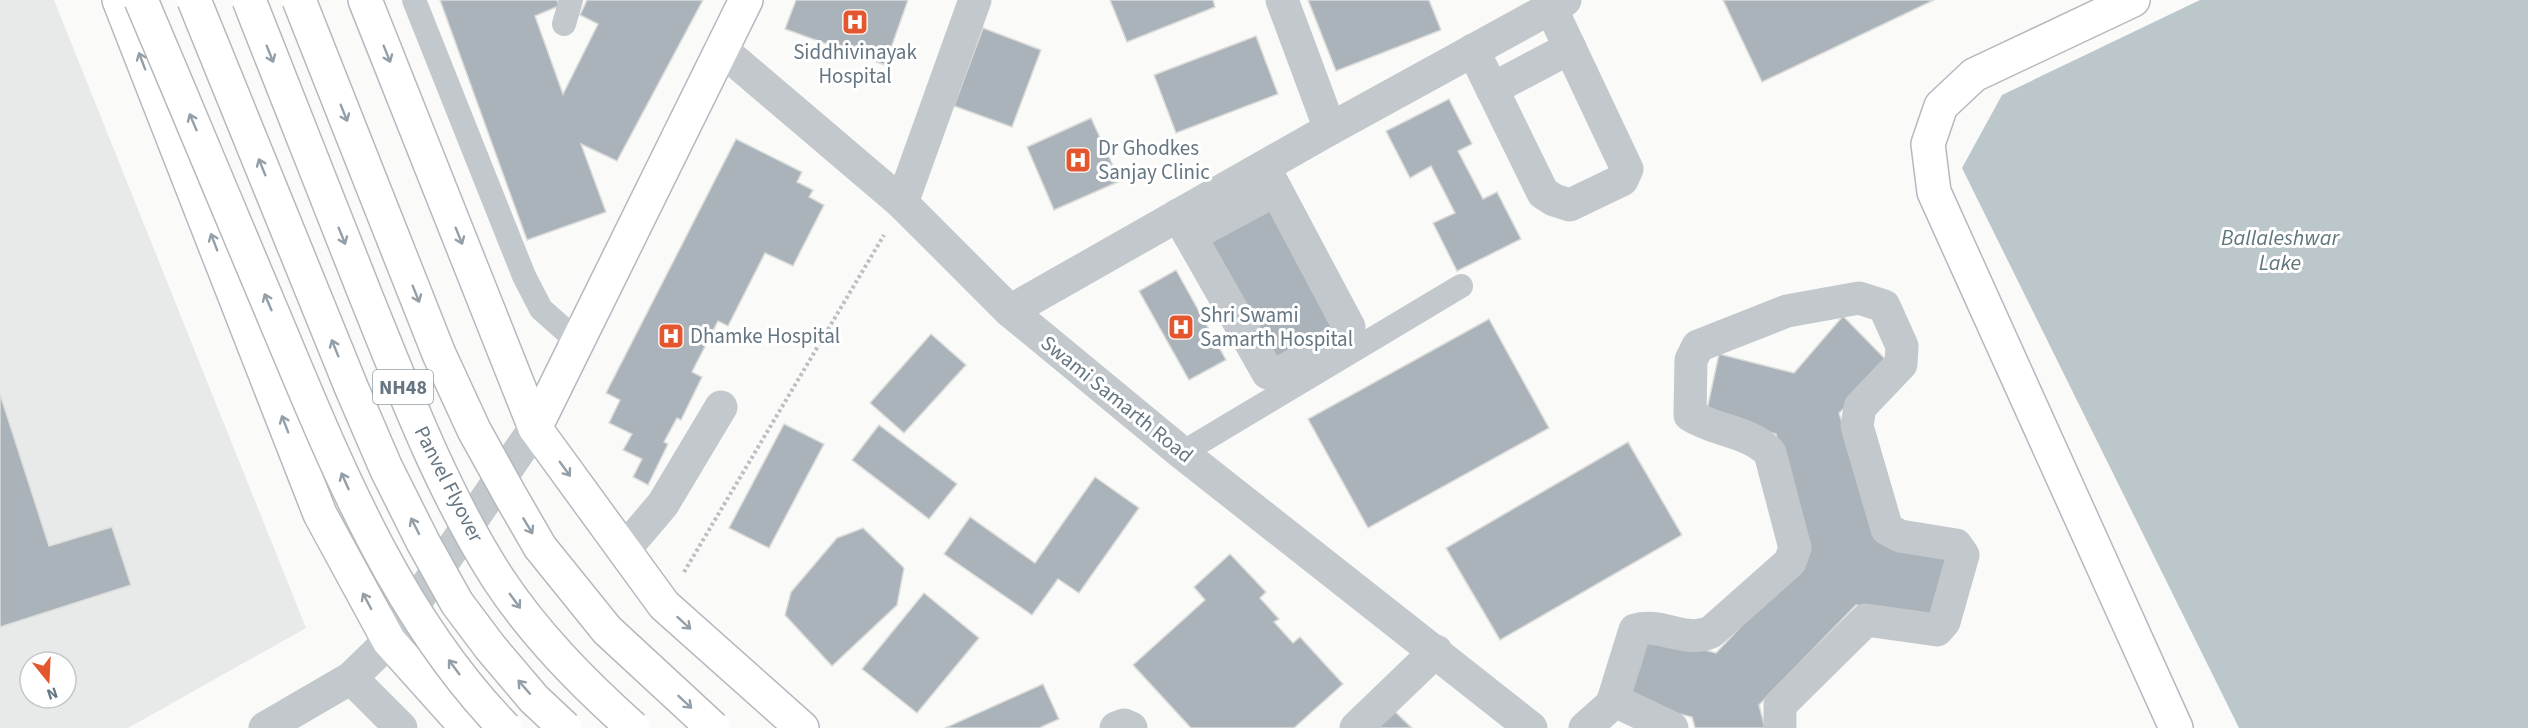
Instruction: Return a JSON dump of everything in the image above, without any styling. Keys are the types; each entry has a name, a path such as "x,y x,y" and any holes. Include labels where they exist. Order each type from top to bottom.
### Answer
{"main road":[{"path":"119,0 320,514 389,641 468,728"},
{"path":"141,0 348,489 422,624 457,672 505,728"},
{"name":"NH48","path":"194,0 356,399 386,468 423,542 458,603 490,648 534,699 565,728"},
{"name":"Panvel Flyover","path":"249,0 396,371 429,449 464,520 497,577 527,618 569,666 633,728"},
{"path":"299,0 439,354 474,430 510,495 540,547 608,630 713,728"},
{"path":"365,0 535,428 664,605 802,728"},
{"path":"535,428 746,0"},
{"path":"2133,0 1974,75 1941,106 1928,144 1934,192 2176,728"}],"street":[{"path":"902,203 975,0"},
{"path":"1282,0 1330,129"},
{"path":"1010,311 1184,225 1270,178 1330,129 1473,50 1558,4 1570,48 1627,169 1622,180 1570,205 1554,200 1543,193 1473,50"},
{"path":"1492,89 1570,48"},
{"name":"Swami Samarth Road","path":"721,49 902,203 1010,311 1182,453 1531,728"},
{"path":"1184,225 1268,373 1276,375 1348,335 1349,327 1270,178"},
{"path":"1585,728 1612,704 1635,630 1648,626 1699,638 1711,632 1790,562 1795,548 1770,453 1761,443 1701,423 1690,415 1691,360 1698,346 1787,311 1859,298 1884,306 1902,346 1901,364 1860,407 1857,426 1887,529 1900,536 1956,545 1963,555 1944,622 1936,630 1866,620 1780,705 1780,728"},
{"path":"624,550 663,504 721,408"},
{"path":"265,728 351,678 389,641 535,428"},
{"path":"1356,728 1436,651"},
{"path":"351,678 400,728"},
{"path":"1613,700 1672,728"},
{"path":"1116,728 1124,725 1131,728"}],"lane":[{"path":"414,0 524,276 541,309 577,340"},
{"path":"564,24 571,0"},
{"path":"1182,453 1461,286"}],"path":[{"path":"664,605 902,203"}],"shaded area":[{"path":"0,0 54,0 306,628 128,728 0,728"}],"water":[{"name":"Ballaleshwar Lake","path":"2200,0 2528,0 2528,728 2239,728 1962,168 2002,95"}],"building":[{"path":"440,0 557,0 559,6 535,16 563,94 598,24 580,15 587,0 703,0 617,161 581,144 606,212 527,240"},
{"path":"796,0 908,0 885,65 785,29"},
{"path":"1110,0 1213,0 1215,7 1127,42"},
{"path":"1308,0 1429,0 1441,30 1336,71"},
{"path":"1723,0 1934,0 1762,82"},
{"path":"983,28 1041,50 1012,127 954,106"},
{"path":"1256,36 1278,94 1176,133 1154,75"},
{"path":"1449,99 1472,144 1458,151 1483,199 1497,192 1521,239 1457,271 1433,223 1455,213 1431,166 1410,178 1386,131"},
{"path":"1091,118 1120,181 1054,210 1027,147"},
{"path":"736,139 802,172 797,182 813,190 809,197 824,205 793,266 765,253 728,326 718,321 692,372 702,377 681,420 677,418 664,442 668,444 648,485 633,477 642,459 623,450 632,434 609,423 620,400 606,393"},
{"path":"1273,201 1342,329 1271,370 1199,237"},
{"path":"1176,270 1226,360 1189,380 1139,291"},
{"path":"1843,316 1891,365 1839,413 1878,540 1950,554 1937,620 1856,605 1759,705 1765,728 1695,728 1692,717 1625,700 1642,634 1716,653 1807,557 1776,434 1706,414 1719,354 1794,373"},
{"path":"1489,319 1549,428 1368,528 1308,419"},
{"path":"931,334 966,365 904,433 870,403"},
{"path":"0,394 49,546 112,527 131,585 0,627"},
{"path":"784,424 824,444 769,548 729,528"},
{"path":"879,425 957,484 929,519 852,460"},
{"path":"1628,442 1682,535 1500,640 1446,548"},
{"path":"1095,477 1139,508 1079,593 1058,579 1032,615 944,554 970,517 1035,563"},
{"path":"863,528 904,568 897,605 832,666 785,615 791,592 837,538"},
{"path":"1230,554 1266,592 1260,598 1279,619 1274,622 1293,643 1300,637 1343,684 1294,728 1191,728 1133,665 1205,600 1194,587"},
{"path":"924,593 979,638 917,713 862,669"},
{"path":"1043,684 1059,719 1039,728 945,728"},
{"path":"1389,706 1412,728 1368,728"}],"place":[{"name":"Siddhivinayak Hospital","path":"855,22"},
{"name":"Dr Ghodkes Sanjay Clinic","path":"1078,160"},
{"name":"Shri Swami Samarth Hospital","path":"1181,327"},
{"name":"Dhamke Hospital","path":"671,336"}]}
